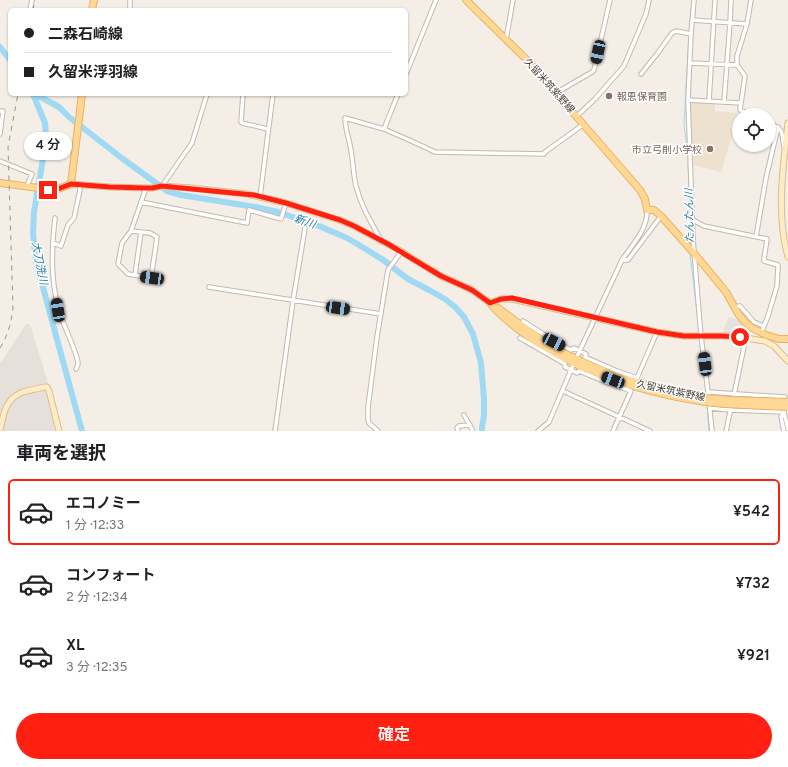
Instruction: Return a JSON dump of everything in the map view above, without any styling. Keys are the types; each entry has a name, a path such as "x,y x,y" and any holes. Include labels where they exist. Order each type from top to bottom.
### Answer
{"main road":[{"name":"久留米筑紫野線","path":"466,0 530,63 584,124 640,190 647,210"},
{"path":"71,184 82,96"},
{"path":"788,123 782,186 783,228 788,257"},
{"path":"0,183 48,190 58,189 71,184 79,184 146,188 162,186 247,194 286,203 347,222 441,276 472,290 490,303 501,299 512,298 657,332 684,336 759,338 774,346 788,361"},
{"path":"647,210 654,210 689,246 726,292 739,315 752,328 772,337 788,339"},
{"name":"久留米筑紫野線","path":"490,303 498,307 533,334 575,361 612,375 654,388 706,398 787,406"},
{"path":"0,431 4,411 11,399 23,392 46,387 49,391 59,431"}],"street":[{"path":"408,69 436,0"},
{"path":"506,40 514,0"},
{"path":"556,92 594,70 610,0"},
{"path":"577,116 595,99 624,66 646,14 649,0"},
{"path":"694,0 688,100 694,252 706,398 710,408 712,431"},
{"path":"709,101 715,0"},
{"path":"724,102 731,0"},
{"path":"740,108 744,76 737,65 737,56 747,24 751,0"},
{"path":"692,20 747,24"},
{"path":"641,74 672,32 676,31 691,34"},
{"path":"690,62 737,65"},
{"path":"162,186 192,143 206,96"},
{"path":"243,96 241,122 268,129"},
{"path":"260,197 273,96"},
{"path":"384,129 397,96"},
{"path":"688,100 741,103"},
{"path":"0,111 3,111 0,134"},
{"path":"381,241 360,199 356,185 345,118 384,129 435,152 544,154 584,124"},
{"path":"756,237 766,178 778,127"},
{"path":"778,127 782,130 785,150"},
{"path":"0,161 32,174 28,186"},
{"path":"53,243 61,246 68,225 74,218 80,190 79,184"},
{"path":"131,231 150,233 157,237 152,278 128,274 118,264 122,243 131,231 146,188"},
{"path":"141,202 247,223 249,210 282,219 286,203"},
{"path":"540,430 549,422 575,361 622,260 643,228 646,221 647,210"},
{"path":"622,260 628,260 661,216"},
{"path":"55,218 52,252 53,274 58,310 78,364 76,369"},
{"path":"693,220 704,226 767,239 764,261 778,265 777,286 762,331"},
{"path":"275,431 305,228"},
{"path":"135,276 141,232"},
{"path":"378,431 369,423 368,413 388,270 400,252"},
{"path":"209,287 381,314"},
{"path":"734,307 740,306 754,322 763,326"},
{"path":"523,320 554,342 571,350 574,348 586,354 585,357 593,362 637,378 657,332"},
{"path":"726,431 746,337"},
{"path":"520,338 565,364 565,367 631,391 613,431"},
{"path":"563,392 650,431"},
{"path":"706,398 734,394 785,397 788,429"},
{"path":"710,408 730,410 787,406"},
{"path":"784,431 781,417 787,406"},
{"path":"464,415 473,431"},
{"path":"458,431 457,428 459,426 470,425"}],"shaded area":[{"name":"市立弓削小学校","path":"691,102 715,103 715,111 732,112 732,136 721,172 693,165 690,133"},
{"path":"728,317 739,320 742,324 739,335 723,333"},
{"path":"26,324 30,324 48,383 48,398 55,431 0,431 0,364"}],"waterway":[{"name":"たんたん川","path":"689,31 692,0"},
{"name":"たんたん川","path":"688,157 684,124 689,34"},
{"name":"大刀洗川","path":"0,47 8,57"},
{"name":"大刀洗川","path":"34,96 45,123 46,135 34,212 33,233 35,252 37,265 82,431"},
{"name":"新川","path":"39,96 59,107 69,117 167,191 181,195 278,212 319,226 347,238 382,259 408,279 445,299 464,317 473,334 481,363 484,399 482,431"},
{"name":"たんたん川","path":"688,162 691,245"},
{"name":"たんたん川","path":"690,254 698,320"},
{"name":"たんたん川","path":"705,381 706,396"},
{"name":"たんたん川","path":"707,405 709,431"}],"railway":[{"path":"33,8 35,0"},
{"path":"0,348 9,329 13,308 8,147 18,96"}],"place":[{"name":"報恩保育園","path":"609,96"},
{"name":"市立弓削小学校","path":"710,149"}],"route":[{"path":"48,190 58,189 71,184 146,188 162,186 254,195 286,203 354,226 414,259 441,276 472,290 490,303 501,299 512,298 657,332 684,336 740,337"}]}
